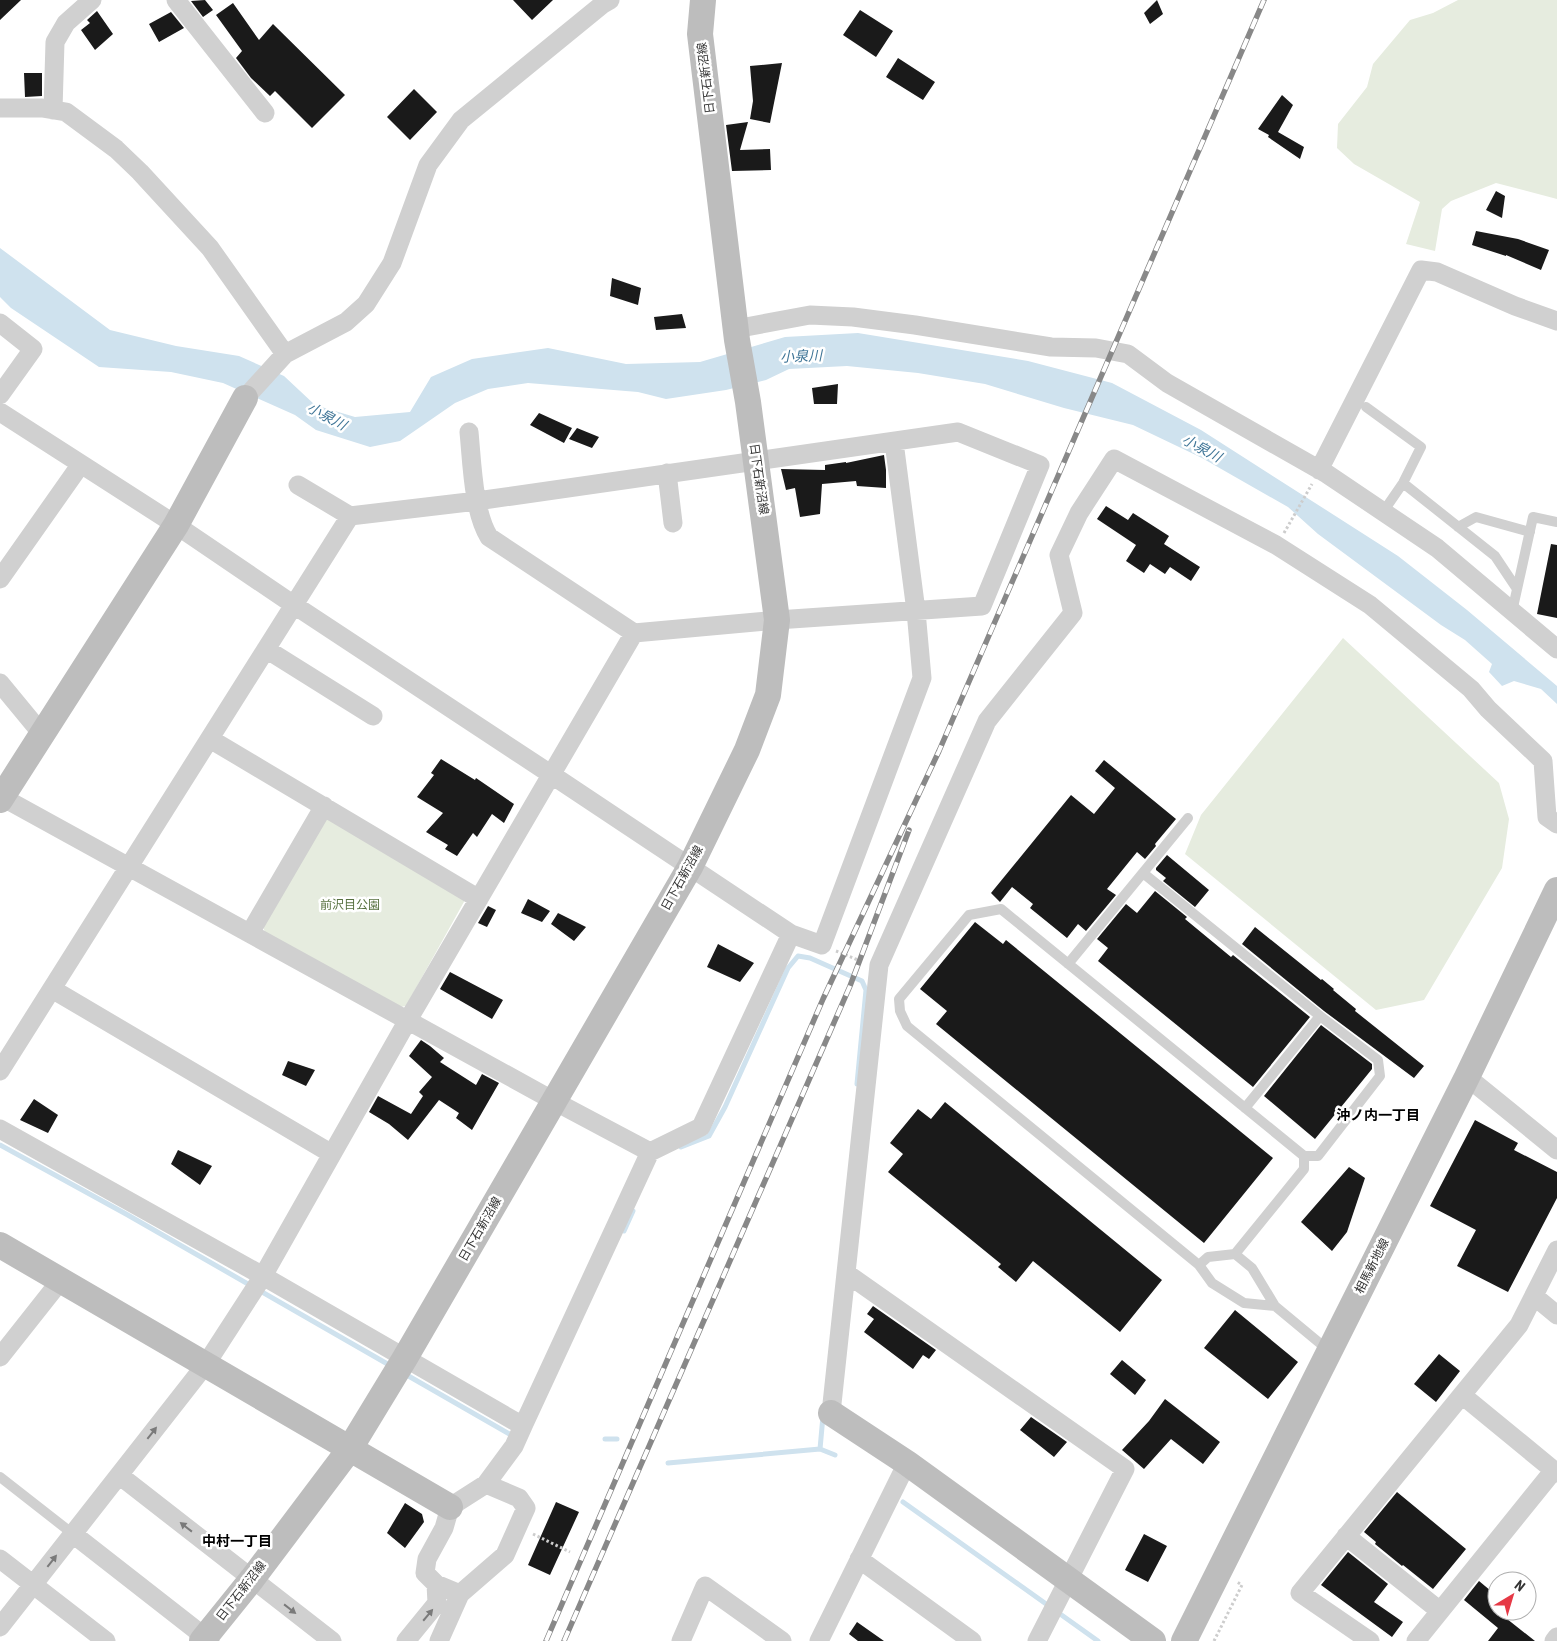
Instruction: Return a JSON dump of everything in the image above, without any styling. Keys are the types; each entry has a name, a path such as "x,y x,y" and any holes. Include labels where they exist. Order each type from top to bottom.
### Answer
{"main road":[{"name":"日下石新沼線","path":"206,1640 349,1450 400,1367 690,867 747,750 768,695 777,620 748,402 736,334 700,34 702,0"},
{"path":"1,798 176,525 244,398"},
{"name":"相馬新地線","path":"1184,1641 1468,1077 1557,890"},
{"path":"0,1245 206,1364 349,1450 450,1507"},
{"path":"831,1413 907,1463 1060,1596 1153,1641"}],"street":[{"path":"53,110 55,42 66,23 92,0"},
{"path":"176,0 265,113"},
{"path":"244,398 282,356 346,322 366,304 392,263 428,165 462,120 610,0"},
{"path":"0,108 42,108 66,112 116,149 140,172 210,248 282,356"},
{"path":"1320,470 1421,270 1437,272 1515,306 1557,321"},
{"path":"736,334 810,315 853,317 915,325 1051,348 1096,348 1128,354 1167,383 1320,470 1437,548 1557,649"},
{"path":"0,323 33,349 0,396"},
{"path":"0,412 176,525 791,934 822,946 922,678 916,611 894,442"},
{"path":"298,485 350,516 477,501 958,432 1040,465 982,606 777,620 634,633 489,537 482,526 477,501 469,432"},
{"path":"831,1413 879,965 987,722 1073,613 1059,555 1079,513 1114,459 1276,545 1370,604 1471,689 1488,709 1543,761 1548,818 1557,824"},
{"path":"0,579 81,464"},
{"path":"667,473 673,523"},
{"path":"0,1071 350,516"},
{"path":"0,1627 206,1364 257,1284 408,1020 634,633"},
{"path":"266,649 373,716"},
{"path":"0,683 42,734"},
{"path":"210,738 480,899"},
{"path":"1,798 129,866 650,1152"},
{"path":"250,933 324,806"},
{"path":"460,1594 436,1584 425,1574 427,1559 444,1528 450,1507 486,1484 514,1446 650,1152 701,1127 791,934"},
{"path":"52,989 332,1154"},
{"path":"1468,1077 1557,1150"},
{"path":"0,1129 257,1284 400,1367 523,1426"},
{"path":"1370,1641 1300,1593 1520,1325 1557,1250"},
{"path":"846,1274 1125,1469 1037,1641"},
{"path":"0,1357 61,1280"},
{"path":"1534,1296 1557,1314"},
{"path":"1416,1641 1555,1471 1462,1395"},
{"path":"819,1641 907,1463"},
{"path":"119,1475 332,1641"},
{"path":"439,1641 460,1594 505,1555 526,1508 519,1498 486,1484"},
{"path":"73,1534 206,1640"},
{"path":"1346,1536 1440,1611"},
{"path":"0,1559 106,1641"},
{"path":"859,1560 972,1641"},
{"path":"406,1641 437,1603 436,1584"},
{"path":"681,1641 705,1586 782,1641"},
{"path":"1554,1641 1557,1637"}],"lane":[{"path":"1366,407 1421,447 1402,483 1383,512"},
{"path":"1402,483 1494,556 1517,589"},
{"path":"1458,527 1476,517 1530,532"},
{"path":"1512,612 1533,517 1557,522"},
{"path":"1068,964 1188,818"},
{"path":"1143,873 1320,1016 1378,1060 1380,1076 1318,1156 1304,1156 1001,909 969,915 899,999 900,1011 907,1026 1199,1265 1212,1283 1244,1303 1275,1306"},
{"path":"1245,1108 1320,1016"},
{"path":"1235,1254 1304,1169 1304,1156"},
{"path":"1199,1265 1208,1256 1235,1254 1252,1268 1275,1306 1330,1351"},
{"path":"0,1477 73,1534"}],"path":[{"path":"1276,545 1320,470"},
{"path":"822,946 859,961 879,965"},
{"path":"540,1538 570,1552"},
{"path":"1214,1641 1242,1585 1236,1582"}],"green space":[{"path":"1458,0 1557,0 1557,199 1496,183 1451,201 1442,209 1435,251 1406,244 1420,202 1354,164 1337,148 1338,124 1367,87 1373,64 1410,20 1433,13"},
{"path":"1343,638 1499,783 1509,819 1502,868 1424,1000 1376,1010 1185,854 1201,815"},
{"name":"前沢目公園","path":"330,817 465,900 406,1006 400,1007 265,933 262,923 323,819"}],"water":[{"name":"小泉川","path":"0,248 110,330 176,346 239,356 284,376 315,405 355,417 410,412 431,377 472,359 548,348 626,364 700,362 785,337 858,333 1028,361 1112,383 1201,430 1398,556 1467,610 1557,686 1557,704 1541,689 1514,681 1502,686 1489,672 1492,664 1465,640 1441,625 1318,534 1288,507 1202,458 1133,425 1064,408 985,384 918,373 847,366 789,369 766,380 726,390 666,399 638,392 528,383 488,389 455,403 400,441 370,447 316,430 295,415 223,383 171,372 99,367 11,308 0,297"}],"building":[{"path":"0,0 21,0 0,20"},
{"path":"205,0 213,10 203,17 191,1"},
{"path":"513,0 553,0 532,20"},
{"path":"1157,0 1163,14 1150,24 1144,13"},
{"path":"233,3 259,40 273,24 345,95 312,128 275,91 270,96 251,78 236,58 242,51 216,15"},
{"path":"860,10 893,31 876,57 843,35"},
{"path":"97,11 113,34 95,50 81,30 90,23 87,20"},
{"path":"171,12 184,28 159,42 149,24"},
{"path":"898,58 935,82 923,100 886,77"},
{"path":"782,63 770,123 750,119 753,101 750,66"},
{"path":"24,73 42,73 42,96 25,97"},
{"path":"414,89 437,112 410,140 387,117"},
{"path":"1282,95 1293,105 1278,132 1304,147 1300,159 1268,137 1269,135 1258,129"},
{"path":"748,122 740,150 770,149 771,170 732,171 726,125"},
{"path":"1496,191 1505,196 1502,218 1486,210"},
{"path":"1476,231 1518,239 1549,250 1541,270 1506,255 1472,245"},
{"path":"612,278 641,288 638,305 610,296"},
{"path":"682,314 686,328 656,330 654,317"},
{"path":"838,384 837,404 814,404 812,388"},
{"path":"539,413 572,428 564,443 530,425"},
{"path":"577,428 599,437 592,448 569,439"},
{"path":"884,455 886,488 857,486 856,481 822,484 820,514 800,517 795,488 786,490 781,469 825,470 825,465 846,463"},
{"path":"1106,506 1128,520 1133,513 1169,536 1164,544 1200,567 1191,581 1170,567 1165,574 1150,564 1144,573 1126,561 1136,545 1097,519"},
{"path":"1551,544 1557,545 1557,618 1537,614"},
{"path":"441,759 475,780 476,778 514,804 504,823 492,814 477,837 473,833 457,856 445,849 448,845 426,832 443,813 417,797 434,775 431,773"},
{"path":"1104,760 1176,819 1145,859 1137,852 1107,889 1116,895 1086,931 1078,924 1067,938 1030,908 1033,904 1012,887 1000,902 991,893 1071,795 1094,814 1115,788 1095,771"},
{"path":"1167,855 1209,890 1195,907 1163,881 1166,878 1156,870"},
{"path":"1155,891 1231,957 1233,955 1310,1017 1253,1087 1098,961 1108,948 1097,939 1126,904 1137,913"},
{"path":"528,899 550,911 542,922 521,913"},
{"path":"488,906 496,910 487,927 478,923"},
{"path":"558,913 586,927 574,941 551,924"},
{"path":"975,922 1003,944 1006,940 1273,1158 1204,1243 936,1024 947,1011 920,989"},
{"path":"1255,927 1322,979 1356,1009 1355,1011 1424,1066 1414,1078 1324,1011 1242,944"},
{"path":"718,944 754,963 740,982 707,967"},
{"path":"450,972 503,1000 492,1019 440,989"},
{"path":"1321,1025 1372,1064 1372,1069 1315,1139 1264,1096"},
{"path":"421,1040 444,1058 440,1062 476,1085 482,1074 499,1083 472,1130 456,1118 459,1113 439,1100 408,1140 389,1124 369,1112 378,1096 411,1114 423,1096 419,1092 432,1077 409,1056"},
{"path":"288,1061 315,1070 306,1086 282,1075"},
{"path":"34,1099 58,1115 48,1133 20,1120"},
{"path":"945,1102 1162,1280 1120,1332 1033,1261 1016,1282 998,1267 1001,1264 888,1172 903,1154 890,1143 918,1109 931,1119"},
{"path":"1475,1120 1518,1143 1514,1150 1557,1172 1557,1198 1508,1292 1457,1266 1476,1230 1430,1206"},
{"path":"178,1150 212,1166 200,1185 171,1164"},
{"path":"1349,1167 1365,1178 1347,1232 1332,1251 1301,1222"},
{"path":"873,1306 936,1350 929,1359 923,1355 913,1369 864,1332 874,1319 867,1314"},
{"path":"1235,1310 1298,1362 1268,1399 1204,1348"},
{"path":"1439,1354 1460,1371 1436,1402 1414,1384"},
{"path":"1122,1360 1146,1380 1135,1395 1110,1374"},
{"path":"1165,1399 1220,1442 1203,1464 1171,1439 1144,1469 1122,1450 1149,1421"},
{"path":"1031,1417 1067,1442 1054,1457 1020,1430"},
{"path":"1397,1492 1466,1549 1433,1589 1375,1544 1376,1542 1364,1532"},
{"path":"556,1502 579,1512 550,1575 528,1565"},
{"path":"405,1503 422,1514 424,1522 405,1548 387,1533"},
{"path":"1144,1534 1167,1546 1148,1582 1125,1570"},
{"path":"1348,1552 1388,1584 1374,1602 1403,1622 1392,1637 1321,1585"},
{"path":"1479,1581 1487,1588 1487,1619 1464,1600"},
{"path":"1490,1621 1510,1621 1535,1641 1488,1641 1498,1628"},
{"path":"857,1622 884,1641 858,1641 849,1634"}],"waterway":[{"path":"681,1147 709,1136 725,1107 788,968 798,956 810,958 862,981 866,990 857,1084"},
{"path":"0,1145 126,1214 391,1366"},
{"path":"624,1231 633,1211"},
{"path":"405,1374 513,1436"},
{"path":"820,1449 823,1416"},
{"path":"605,1439 617,1439"},
{"path":"668,1463 820,1449 835,1455"},
{"path":"903,1502 1098,1641"}],"railway":[{"path":"546,1641 823,999 939,751 1264,0"},
{"path":"564,1641 850,986 909,830"}],"district":[{"name":"沖ノ内一丁目","path":"1378,1115"},
{"name":"中村一丁目","path":"237,1541"}]}
